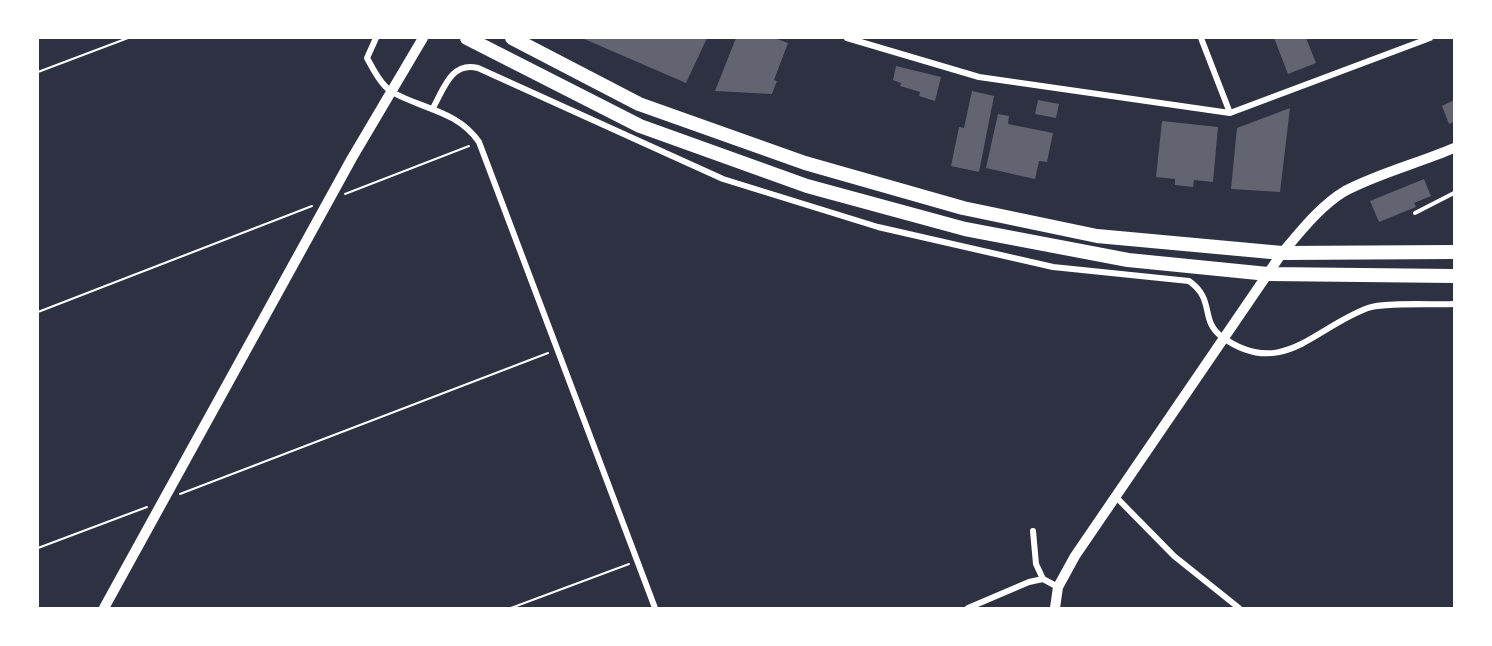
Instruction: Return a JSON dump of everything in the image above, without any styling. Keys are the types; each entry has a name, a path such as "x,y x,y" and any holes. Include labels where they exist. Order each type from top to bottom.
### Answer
{"highway":[{"path":"467,38 640,126 807,186 977,231 1128,260 1268,274 1455,276"},
{"path":"512,38 639,104 805,163 963,208 1097,236 1282,253 1455,252"}],"main road":[{"path":"104,609 329,200 390,91 423,38"},
{"path":"1055,609 1058,587 1114,495 1282,253 1327,204 1346,191 1455,148"}],"street":[{"path":"376,38 367,58 390,91 433,108 469,128 479,142 655,609"},
{"path":"847,38 979,77 1230,113 1427,38"},
{"path":"1201,38 1230,113"},
{"path":"433,108 452,75 459,68 468,66 478,68 723,179 878,227 1053,267 1189,281 1199,288 1205,297 1210,323 1223,337 1243,349 1259,353 1276,353 1296,348 1369,307 1455,304"},
{"path":"1114,495 1174,556 1239,609"},
{"path":"1033,531 1036,564 1042,579"},
{"path":"968,609 1029,582 1042,579 1058,587"}],"lane":[{"path":"1415,213 1455,193"}],"path":[{"path":"38,72 129,38"},
{"path":"38,312 479,142"},
{"path":"38,548 558,350"},
{"path":"511,609 637,561"}],"building":[{"path":"582,38 707,38 686,83"},
{"path":"736,38 774,38 788,43 774,80 777,81 772,94 715,91"},
{"path":"1274,38 1306,38 1316,63 1288,74"},
{"path":"896,66 941,77 935,101 919,96 920,92 900,86 901,83 893,80"},
{"path":"972,91 994,96 979,172 951,166 959,127 964,128"},
{"path":"1038,100 1059,104 1056,118 1035,114"},
{"path":"1454,100 1454,122 1449,124 1442,106"},
{"path":"1290,108 1280,192 1231,189 1237,128"},
{"path":"998,114 1009,116 1008,124 1053,133 1047,162 1039,161 1035,179 986,168"},
{"path":"1162,121 1218,127 1213,182 1194,180 1193,187 1175,185 1175,179 1156,177"},
{"path":"1424,179 1431,196 1414,203 1416,207 1379,222 1370,201"}]}
